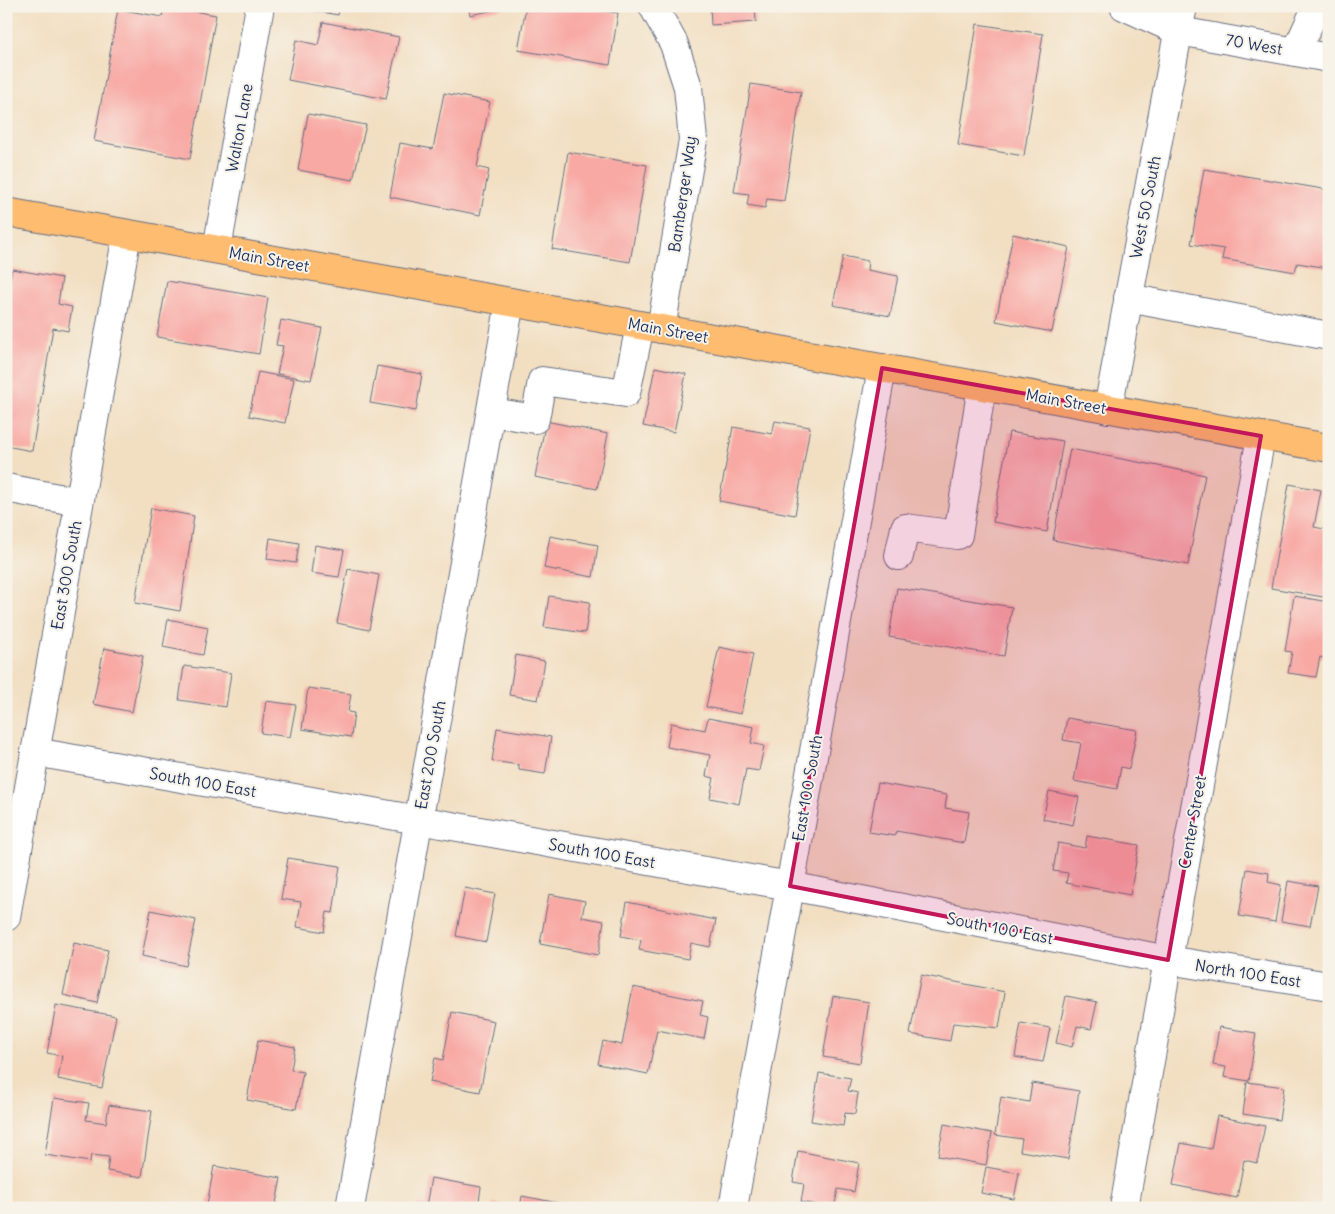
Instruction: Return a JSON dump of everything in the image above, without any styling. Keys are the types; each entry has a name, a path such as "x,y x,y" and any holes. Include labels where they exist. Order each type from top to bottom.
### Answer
{"main road":[{"name":"Main Street","path":"6,212 1329,448"}],"street":[{"name":"Walton Lane","path":"217,249 260,6"},
{"name":"Bamberger Way","path":"491,412 535,419 542,381 626,393 650,327 693,140 688,87 674,44 653,6"},
{"name":"70 West","path":"1124,6 1181,19 1296,52 1329,58"},
{"path":"1296,52 1317,6"},
{"name":"West 50 South","path":"1108,409 1181,19"},
{"name":"East 300 South","path":"6,917 127,234"},
{"path":"1128,298 1329,336"},
{"name":"East 200 South","path":"350,1208 510,302"},
{"name":"East 100 South","path":"732,1208 882,368"},
{"path":"899,556 905,528 958,535 982,386"},
{"name":"Center Street","path":"1124,1208 1261,436"},
{"path":"6,488 79,502"},
{"name":"South 100 East","path":"35,752 790,886 1168,960"},
{"name":"North 100 East","path":"1168,960 1329,986"}],"highlighted area":[{"path":"882,368 1261,436 1168,960 790,886"}],"building":[{"path":"164,6 216,15 190,159 94,141 118,9 162,17"},
{"path":"304,6 340,6 338,15 304,9"},
{"path":"468,6 509,6 509,7 470,15"},
{"path":"526,6 562,6 618,13 610,65 518,50"},
{"path":"710,6 755,6 756,22 711,25"},
{"path":"323,22 399,37 386,99 288,80 296,40 318,45"},
{"path":"977,24 1043,34 1024,156 958,145"},
{"path":"751,84 801,92 784,201 767,199 765,208 747,205 749,194 734,192"},
{"path":"444,93 490,102 477,167 489,170 480,215 390,197 400,143 433,149"},
{"path":"308,114 366,125 353,180 298,170"},
{"path":"568,152 647,165 630,262 552,249"},
{"path":"1204,169 1329,190 1329,268 1297,263 1295,272 1222,259 1224,249 1191,244"},
{"path":"1013,234 1069,247 1052,332 996,321"},
{"path":"843,256 868,261 867,270 898,276 890,316 833,305"},
{"path":"12,269 62,278 58,304 72,307 68,331 53,328 32,451 6,446 6,298"},
{"path":"167,281 268,298 259,354 157,337"},
{"path":"281,320 322,328 311,380 277,374 283,346 276,345"},
{"path":"377,366 422,374 416,411 370,403"},
{"path":"655,367 686,374 674,432 643,426"},
{"path":"258,372 294,379 285,423 249,416"},
{"path":"546,421 608,434 597,489 535,477"},
{"path":"775,421 810,427 795,515 719,501 733,427 772,434"},
{"path":"1009,432 1063,441 1047,532 993,522"},
{"path":"1070,449 1205,475 1188,565 1053,540"},
{"path":"1289,484 1321,490 1314,527 1329,530 1329,598 1271,588"},
{"path":"151,508 194,516 180,611 135,603"},
{"path":"550,536 598,545 593,577 544,568"},
{"path":"270,538 299,543 296,563 267,559"},
{"path":"315,545 344,550 339,577 311,573"},
{"path":"348,569 379,575 369,630 337,623"},
{"path":"897,588 1012,607 1004,656 889,637"},
{"path":"549,596 590,602 585,633 544,627"},
{"path":"1294,596 1329,602 1329,659 1320,657 1316,677 1288,673 1292,652 1285,651"},
{"path":"168,619 208,627 203,655 163,647"},
{"path":"719,647 753,654 741,714 706,707"},
{"path":"104,648 143,656 132,712 93,704"},
{"path":"516,655 545,661 538,700 509,695"},
{"path":"184,666 231,673 226,707 179,700"},
{"path":"308,688 351,694 348,712 354,713 351,737 302,729"},
{"path":"266,701 296,705 290,737 261,733"},
{"path":"708,718 754,727 751,743 764,746 759,771 746,769 739,804 710,798 714,778 706,776 710,755 667,747 671,723 705,730"},
{"path":"1067,718 1137,730 1129,769 1121,767 1117,789 1074,781 1081,743 1063,740"},
{"path":"497,728 551,737 545,774 519,770 519,765 492,761"},
{"path":"878,783 947,795 945,808 969,812 964,843 896,831 895,836 869,832"},
{"path":"1049,791 1079,797 1073,825 1043,819"},
{"path":"1087,836 1139,845 1130,895 1066,883 1068,873 1053,871 1058,843 1085,848"},
{"path":"288,858 340,866 333,913 327,912 324,932 297,927 301,902 281,899"},
{"path":"1247,869 1269,873 1268,882 1281,885 1275,922 1239,916"},
{"path":"1288,881 1318,886 1310,926 1281,921"},
{"path":"465,888 495,894 486,942 456,936"},
{"path":"549,894 585,901 582,917 604,921 598,955 540,944"},
{"path":"627,902 716,920 710,947 691,943 688,959 639,950 641,940 621,936"},
{"path":"151,910 196,920 186,966 142,956"},
{"path":"74,943 108,950 97,1003 63,995"},
{"path":"921,975 1005,992 999,1028 953,1023 950,1041 910,1034"},
{"path":"633,987 703,1001 700,1015 708,1017 704,1039 657,1030 648,1074 598,1064 603,1041 622,1045"},
{"path":"833,996 869,1002 860,1063 823,1057"},
{"path":"1066,996 1097,1002 1091,1029 1077,1026 1072,1047 1056,1043"},
{"path":"56,1005 116,1016 102,1088 58,1079 62,1056 47,1053"},
{"path":"452,1012 494,1021 480,1092 430,1082 435,1058 443,1060"},
{"path":"1021,1023 1050,1028 1043,1062 1015,1057"},
{"path":"1219,1027 1256,1033 1249,1081 1224,1077 1226,1067 1213,1065"},
{"path":"258,1040 295,1047 291,1070 303,1072 296,1109 247,1100"},
{"path":"819,1073 851,1078 848,1091 858,1093 855,1114 845,1113 843,1126 811,1121"},
{"path":"1247,1082 1284,1087 1279,1120 1243,1114"},
{"path":"1032,1083 1079,1091 1068,1159 1020,1151 1022,1139 995,1135 1001,1097 1029,1102"},
{"path":"54,1098 89,1103 86,1120 106,1123 109,1105 152,1111 142,1177 107,1171 109,1157 91,1155 90,1162 45,1155"},
{"path":"1217,1116 1265,1126 1257,1163 1244,1160 1237,1198 1173,1185 1181,1143 1211,1149"},
{"path":"944,1124 992,1133 986,1165 938,1156"},
{"path":"798,1151 859,1163 854,1192 838,1189 834,1208 801,1202 804,1184 793,1182"},
{"path":"214,1166 281,1178 275,1208 221,1208 207,1205"},
{"path":"986,1167 1019,1173 1014,1199 981,1193"},
{"path":"431,1178 481,1187 478,1208 417,1208 417,1204 426,1206"},
{"path":"522,1196 579,1207 579,1208 520,1208"},
{"path":"493,1203 513,1207 492,1208"}]}
